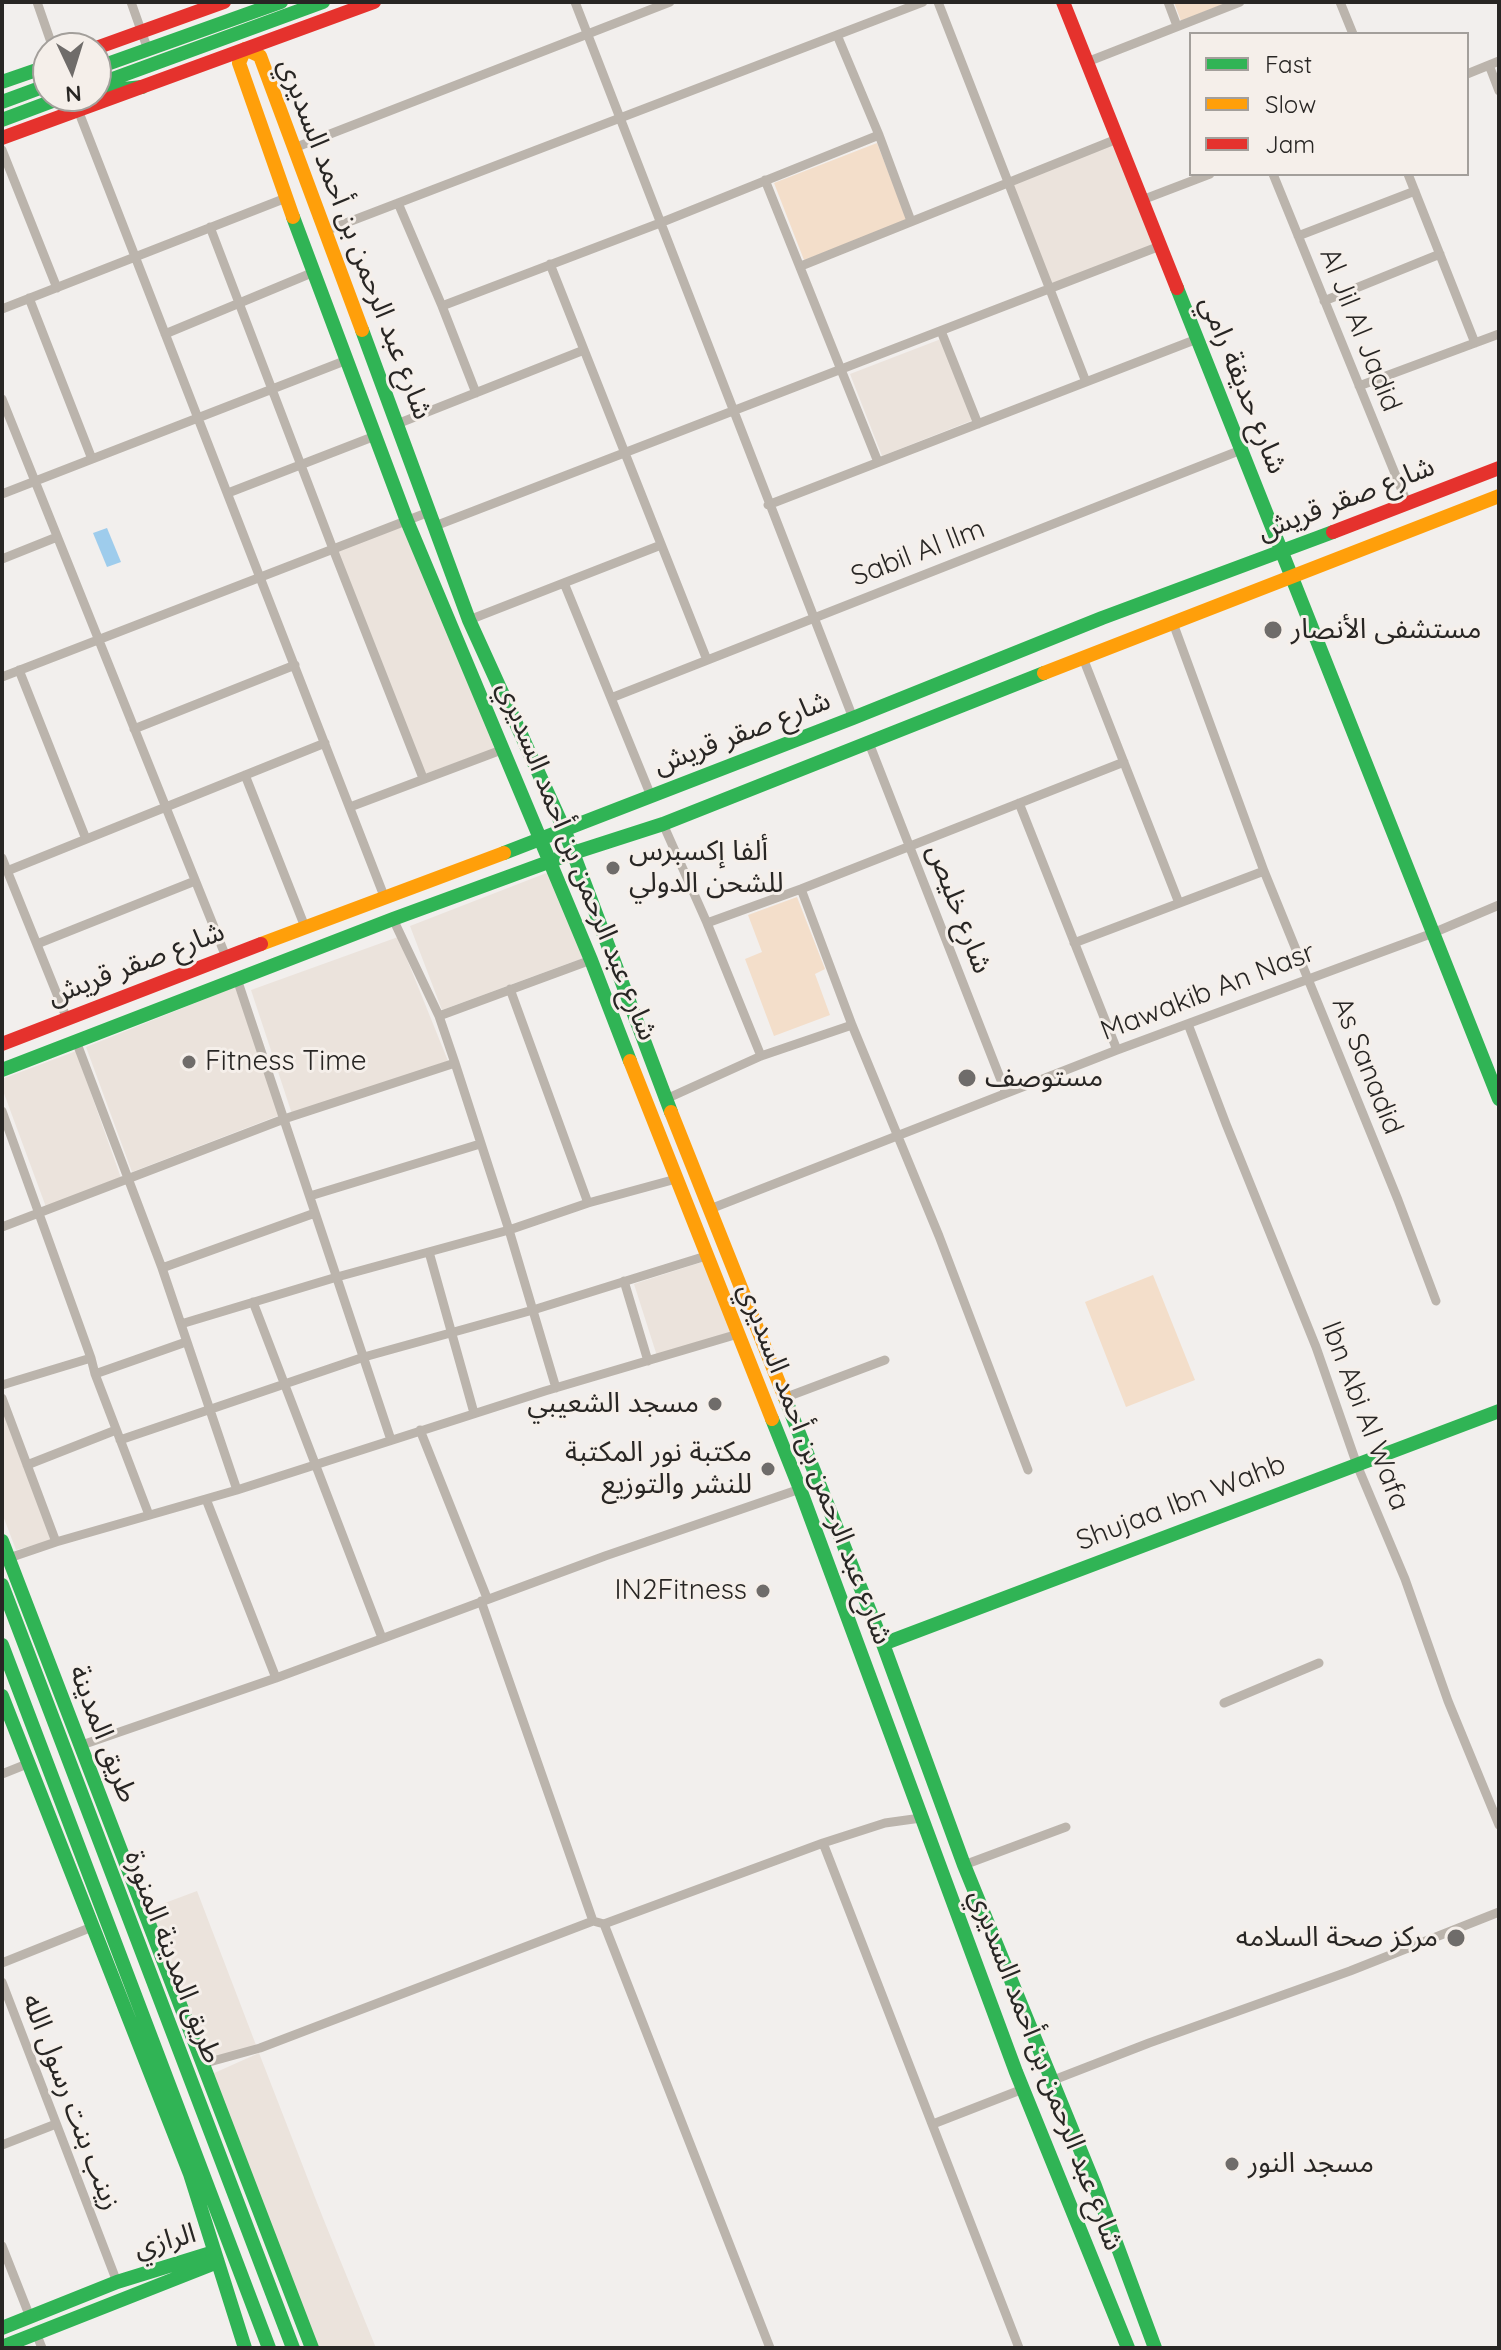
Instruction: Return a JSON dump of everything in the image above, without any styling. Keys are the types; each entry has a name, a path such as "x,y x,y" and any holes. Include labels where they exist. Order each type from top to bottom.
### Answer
{"main road":[{"path":"112,42 224,2"},
{"path":"112,62 281,2"},
{"path":"112,79 323,2"},
{"path":"112,98 374,2"},
{"name":"شارع حديقة رامي","path":"1063,2 1499,1099"},
{"name":"شارع عبد الرحمن بن أحمد السديري","path":"1128,2348 1023,2089 800,1489 552,862 407,521 259,123 239,63 245,49 260,56 469,620 564,829 666,1099 883,1644 964,1865 1095,2186 1155,2348"},
{"path":"2,82 32,72"},
{"path":"112,90 142,87"},
{"path":"2,102 32,91"},
{"path":"2,120 32,109"},
{"path":"2,138 73,112"},
{"path":"259,123 282,114"},
{"name":"شارع صقر قريش","path":"2,1044 384,896 542,839 1102,618 1499,468"},
{"name":"شارع صقر قريش","path":"2,1070 393,919 573,853 663,824 1291,575 1499,496"},
{"path":"268,941 278,963"},
{"name":"Shujaa Ibn Wahb","path":"883,1644 1499,1411"},
{"name":"طريق المدينة","path":"2,1541 312,2348"},
{"name":"طريق المدينة المنورة","path":"2,1585 293,2348"},
{"name":"طريق المدينة المنورة","path":"2,1645 269,2348"},
{"path":"2,1696 190,2174 245,2348"},
{"path":"19,1742 90,1878"},
{"path":"107,1817 178,2042"},
{"path":"972,1954 996,1944"},
{"name":"الرازي","path":"2,2328 117,2282 214,2252"},
{"name":"الرازي","path":"2,2347 210,2265 214,2252"},
{"path":"264,2272 299,2348"},
{"path":"240,2273 260,2348"},
{"path":"71,2300 79,2317"}],"street":[{"path":"37,2 47,32"},
{"path":"131,2 148,50"},
{"path":"575,2 853,718"},
{"path":"294,148 670,2"},
{"path":"325,231 923,2"},
{"path":"938,2 1086,382"},
{"path":"1168,2 1177,26"},
{"path":"1340,2 1352,32"},
{"path":"1087,62 1236,3"},
{"path":"837,35 911,221"},
{"path":"1469,73 1494,63 1499,91"},
{"path":"79,112 384,896"},
{"path":"442,306 879,135"},
{"path":"801,266 1117,139"},
{"path":"2,150 57,288"},
{"path":"1142,200 1205,176"},
{"name":"Al Jil Al Jadid","path":"1274,176 1407,503"},
{"path":"1409,176 1475,343"},
{"path":"765,180 878,462"},
{"path":"1298,236 1415,191"},
{"path":"2,309 286,198"},
{"path":"398,203 476,393"},
{"path":"210,227 423,778"},
{"path":"2,677 407,521 432,519 625,453 1160,246"},
{"path":"1324,301 1440,254"},
{"path":"550,264 707,660"},
{"path":"165,334 314,272"},
{"path":"29,298 92,459"},
{"path":"941,331 978,424"},
{"path":"1359,386 1499,334"},
{"path":"768,505 1197,339"},
{"path":"397,424 584,350"},
{"path":"2,494 347,360"},
{"path":"2,399 226,957"},
{"path":"228,493 375,436"},
{"name":"Sabil Al llm","path":"611,698 1241,450"},
{"path":"2,559 57,537"},
{"path":"469,620 661,545"},
{"path":"564,583 651,796"},
{"name":"As Sanadid","path":"1173,623 1264,871 1436,1301"},
{"path":"1083,658 1179,903"},
{"path":"134,729 295,665"},
{"path":"19,670 86,839"},
{"path":"7,871 325,743"},
{"name":"شارع خليص","path":"869,743 1006,1093"},
{"path":"350,807 504,749"},
{"path":"707,923 1124,762"},
{"path":"245,775 305,927"},
{"path":"1019,803 1117,1050"},
{"path":"663,824 761,1056"},
{"path":"2,858 67,1019"},
{"path":"1074,943 1264,871"},
{"path":"37,944 195,881"},
{"path":"801,889 1028,1470"},
{"name":"Mawakib An Nasr","path":"710,1209 1499,905"},
{"path":"393,919 439,1016 509,1230 556,1388"},
{"path":"439,1016 591,960"},
{"path":"237,979 391,1440"},
{"path":"510,989 588,1203"},
{"name":"Ibn Abi Al Wafa","path":"1188,1024 1316,1347 1357,1465 1405,1579 1448,1701 1499,1825"},
{"path":"666,1099 761,1056 852,1025"},
{"path":"76,1041 162,1268 237,1490"},
{"path":"2,1227 284,1119 455,1063"},
{"path":"2,1111 95,1374 149,1515"},
{"path":"310,1196 480,1144"},
{"path":"181,1324 676,1179"},
{"path":"162,1268 315,1213"},
{"path":"429,1252 474,1413"},
{"path":"27,1465 364,1357 533,1310 706,1256"},
{"path":"624,1281 648,1361"},
{"path":"253,1302 382,1638"},
{"path":"9,1558 738,1334"},
{"path":"95,1374 186,1342"},
{"path":"2,1385 91,1358"},
{"path":"784,1398 885,1360"},
{"path":"2,1398 56,1542"},
{"path":"420,1430 484,1600 593,1921"},
{"path":"79,1746 800,1489"},
{"path":"206,1499 276,1678"},
{"path":"1224,1703 1319,1663"},
{"path":"2,1774 27,1764"},
{"path":"202,2064 260,2048 593,1921 604,1924 823,1843 885,1823 921,1818"},
{"path":"964,1865 1066,1827"},
{"path":"823,1843 1019,2348"},
{"path":"1051,2081 1350,1971 1499,1912"},
{"path":"604,1924 770,2348"},
{"path":"2,1963 92,1927"},
{"name":"زينب بنت رسول الله","path":"2,1982 117,2282"},
{"path":"933,2124 1023,2089"},
{"path":"2,2145 56,2124"},
{"path":"2,2246 30,2317"},
{"path":"36,2333 42,2348"}],"shaded area":[{"path":"1174,2 1225,2 1226,3 1181,21"},
{"path":"1115,142 1154,245 1050,285 1013,185"},
{"path":"877,143 907,220 804,260 774,183"},
{"path":"941,339 973,420 882,456 850,374"},
{"path":"406,524 499,747 425,774 337,551"},
{"path":"549,872 583,958 442,1010 410,926"},
{"path":"797,897 825,969 815,974 830,1015 774,1036 745,959 762,952 748,915"},
{"path":"398,937 448,1061 292,1114 251,990"},
{"path":"235,987 280,1115 132,1172 86,1047"},
{"path":"76,1051 121,1178 46,1207 2,1088 2,1079"},
{"path":"705,1261 733,1331 657,1356 634,1284"},
{"path":"1153,1275 1195,1380 1126,1407 1085,1302"},
{"path":"2,1408 53,1540 16,1550 2,1513"},
{"path":"197,1891 256,2045 205,2064 146,1910"},
{"path":"259,2053 376,2348 316,2348 212,2074"}],"water":[{"path":"107,528 121,562 107,567 93,533"}],"traffic: fast":[{"path":"112,62 281,2"},
{"path":"112,79 323,2"},
{"path":"2,82 32,72"},
{"path":"112,90 142,87"},
{"path":"2,102 32,91"},
{"path":"2,120 32,109"},
{"path":"293,217 407,521 591,960 630,1061"},
{"path":"1177,288 1499,1099"},
{"path":"362,330 469,620 564,829 671,1112"},
{"path":"504,853 1102,618 1333,532"},
{"path":"2,1070 393,919 573,853 663,824 1044,673"},
{"path":"785,1398 883,1644 964,1865 1095,2186 1155,2348"},
{"path":"883,1644 1499,1411"},
{"path":"772,1419 1016,2072 1128,2348"},
{"path":"2,1541 312,2348"},
{"path":"2,1585 293,2348"},
{"path":"2,1645 269,2348"},
{"path":"2,1696 190,2174 245,2348"},
{"path":"2,2328 117,2282 214,2252 210,2265 2,2347"}],"traffic: slow":[{"path":"293,217 239,63 245,49 260,56 362,330"},
{"path":"1044,673 1499,496"},
{"path":"261,944 504,853"},
{"path":"630,1061 772,1419"},
{"path":"671,1112 785,1398"}],"traffic: jam":[{"path":"112,42 224,2"},
{"path":"2,138 374,2"},
{"path":"1063,2 1177,288"},
{"path":"1333,532 1499,468"},
{"path":"2,1044 261,944"}],"place":[{"name":"مستشفى الأنصار","path":"1273,630"},
{"name":"ألفا إكسبرس للشحن الدولي","path":"613,868"},
{"name":"Fitness Time","path":"189,1062"},
{"name":"مستوصف","path":"967,1078"},
{"name":"مسجد الشعيبي","path":"715,1404"},
{"name":"مكتبة نور المكتبة للنشر والتوزيع","path":"768,1469"},
{"name":"IN2Fitness","path":"763,1591"},
{"name":"مركز صحة السلامه","path":"1456,1938"},
{"name":"مسجد النور","path":"1232,2164"}]}
